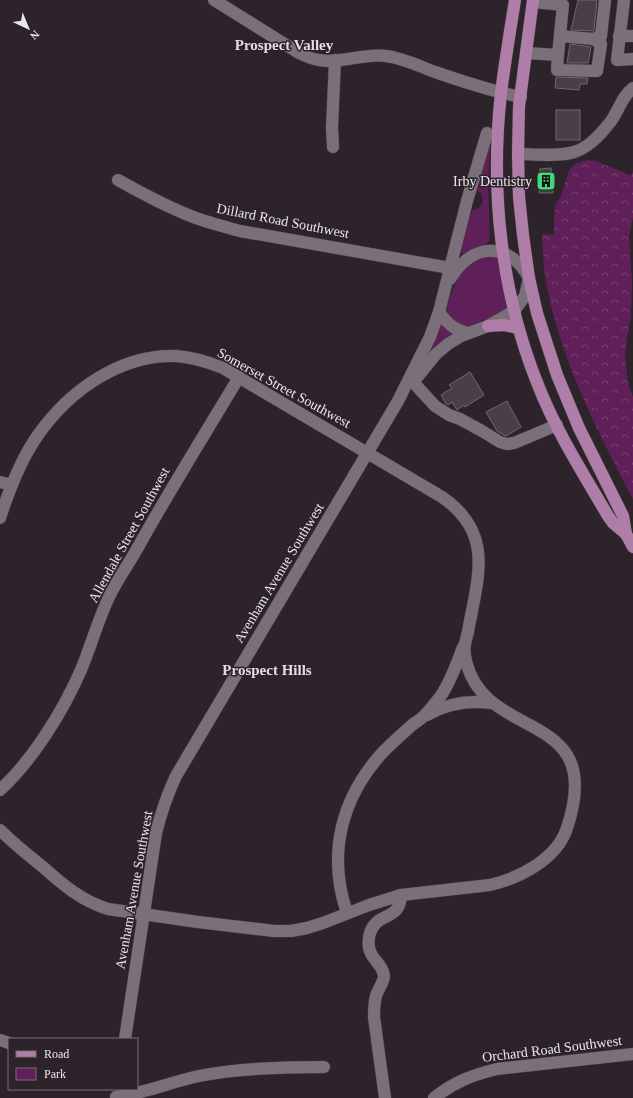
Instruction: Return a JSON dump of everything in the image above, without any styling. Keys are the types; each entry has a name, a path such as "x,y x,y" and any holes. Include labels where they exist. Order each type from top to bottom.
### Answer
{"main road":[{"path":"515,0 501,93 497,184 503,252 514,311 518,328 538,386 556,425 608,516 613,523 626,534"},
{"path":"533,1 521,97 518,154 521,220 530,278 537,313 557,375 579,428 623,516 626,534 633,547"},
{"path":"488,326 504,325 518,328"}],"street":[{"path":"214,0 299,53 320,60 335,60 373,55 386,56 400,59 474,86 521,97"},
{"path":"593,39 601,36 605,0"},
{"path":"624,0 617,60 633,59"},
{"path":"533,1 564,3 558,55 558,70 596,71 601,44 593,39 561,32"},
{"path":"619,36 633,36"},
{"path":"526,52 558,55"},
{"path":"333,147 332,128 335,60"},
{"path":"518,154 567,154 582,149 607,126 616,114 627,93 633,88"},
{"name":"Avenham Avenue Southwest","path":"125,1038 156,833 165,801 176,776 398,401 430,337 440,312 450,268 487,133"},
{"name":"Dillard Road Southwest","path":"118,180 155,200 212,224 240,231 450,268"},
{"name":"Avenham Avenue Southwest","path":"445,288 455,270 472,256 482,251 492,249 503,252"},
{"path":"503,252 517,261 525,269 530,278"},
{"name":"Avenham Avenue Southwest","path":"398,401 436,354 448,344 468,333 488,326 514,311 525,296 530,278"},
{"path":"440,312 453,328 468,333"},
{"name":"Somerset Street Southwest","path":"0,518 12,485 37,436 61,408 90,384 126,364 158,356 193,358 223,368 453,504 461,512 474,533 478,545 480,562 468,631 456,666 443,692 423,717"},
{"name":"Allendale Street Southwest","path":"0,790 29,758 63,705 80,672 110,595 239,377"},
{"path":"413,382 435,406 500,442 507,444 514,443 556,425"},
{"path":"0,482 12,485"},
{"path":"0,830 12,842 73,893 85,900 108,909 274,931 290,931 307,928 369,905 401,896 490,885 501,882 520,874 541,861 556,848 566,833 573,811 576,794 576,780 570,760 562,748 554,740 491,703 481,692 466,662 463,647"},
{"path":"347,913 340,888 338,858 342,824 347,808 360,782 397,738 423,717 437,709 450,705 478,701 491,703"},
{"path":"385,1098 374,1012 376,995 384,978 382,971 371,954 368,942 370,934 377,923 398,909 401,904 401,896"},
{"name":"Orchard Road Southwest","path":"434,1098 446,1088 460,1080 477,1073 497,1068 633,1054"},
{"path":"116,1098 130,1096 174,1082 211,1074 261,1069 324,1067"}],"green space":[{"path":"491,134 488,182 490,238 486,245 464,256 460,250 467,220 473,210 478,209 483,202 481,193 475,190"},
{"path":"581,161 596,161 630,175 633,172 633,217 629,237 632,281 631,315 625,353 628,383 633,397 633,499 605,446 580,391 559,334 545,276 542,234 554,235 555,207 568,174 572,166"},
{"path":"497,254 508,310 505,313 463,328 446,314 455,285 463,269 472,260"},
{"path":"442,322 456,333 431,351 430,349"}],"building":[{"path":"578,0 597,0 594,31 571,30"},
{"path":"570,44 591,47 588,63 567,63"},
{"path":"556,77 588,78 587,84 580,84 579,90 555,88"},
{"path":"556,110 580,110 580,140 556,140"},
{"name":"Irby Dentistry","path":"551,168 553,193 539,193 540,169"},
{"path":"470,372 484,395 465,407 464,405 457,410 452,402 448,405 446,404 441,395 452,388 449,385"},
{"path":"507,401 521,427 506,436 497,431 486,412"}],"place":[{"name":"Irby Dentistry","path":"546,181"}],"district":[{"name":"Prospect Valley","path":"284,45"},
{"name":"Prospect Hills","path":"267,670"}]}
